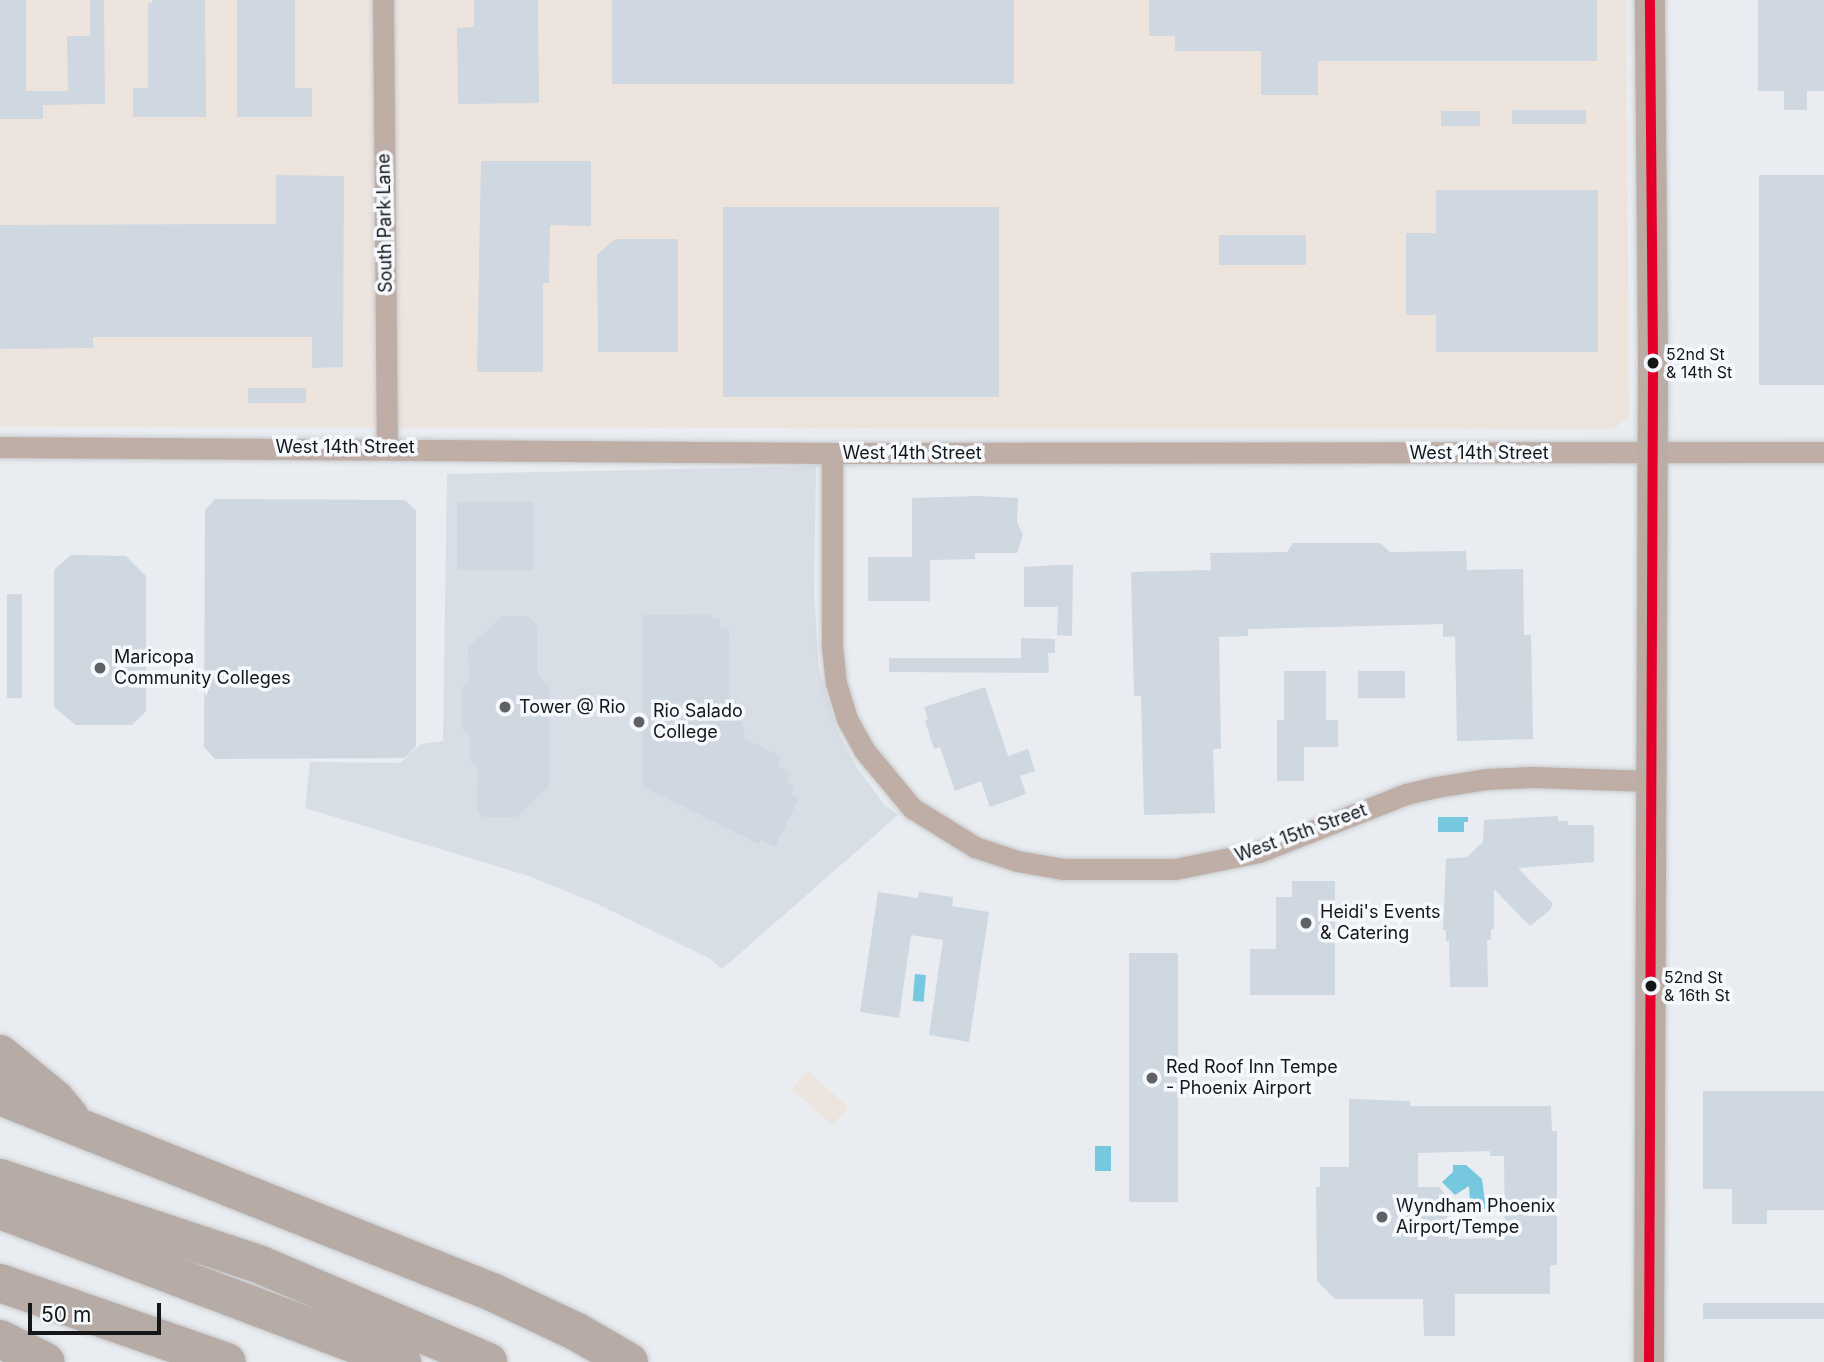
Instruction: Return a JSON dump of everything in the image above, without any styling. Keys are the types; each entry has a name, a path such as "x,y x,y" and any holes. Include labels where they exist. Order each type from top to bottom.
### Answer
{"highway":[{"path":"0,1054 55,1099 74,1125"},
{"path":"0,1097 492,1292 577,1332 629,1362"},
{"path":"0,1178 261,1265 488,1362"},
{"path":"0,1210 402,1362"},
{"path":"0,1283 227,1362"},
{"path":"0,1339 46,1362"}],"main road":[{"path":"1649,1362 1652,453 1650,0"}],"street":[{"name":"South Park Lane","path":"383,0 387,447"},
{"name":"West 14th Street","path":"0,447 387,447 832,453 1824,452"},
{"name":"West 15th Street","path":"832,453 832,646 836,683 847,719 864,750 912,808 975,847 1017,861 1098,871 1175,869 1226,861 1303,836 1406,794 1487,779 1532,777 1650,781"}],"shaded area":[{"path":"0,0 1626,0 1629,416 1614,429 0,427"},
{"name":"Rio Salado College","path":"816,466 814,594 819,668 836,728 857,768 884,804 898,815 722,969 709,958 597,904 529,876 305,808 310,762 400,763 421,744 443,741 447,474"},
{"path":"808,1071 848,1107 832,1125 792,1089"}],"water":[{"path":"1438,817 1468,817 1468,822 1464,822 1464,832 1438,832"},
{"path":"915,974 926,975 924,1002 913,1001"},
{"path":"1095,1146 1111,1146 1111,1171 1095,1171"},
{"path":"1453,1165 1466,1165 1482,1179 1486,1209 1475,1209 1470,1203 1469,1186 1455,1195 1442,1182 1453,1172"}],"building":[{"path":"0,0 26,0 26,91 68,91 67,36 90,36 90,0 104,0 105,104 43,105 43,119 0,119"},
{"path":"152,0 205,0 206,117 133,117 133,88 148,88 148,3 152,3"},
{"path":"237,0 295,0 295,88 312,88 312,117 237,117"},
{"path":"474,0 538,0 539,103 458,104 457,28 474,27"},
{"path":"612,0 1014,0 1014,84 612,84"},
{"path":"1149,0 1597,0 1597,61 1318,61 1318,95 1261,95 1261,51 1175,51 1175,36 1149,36"},
{"path":"1758,0 1824,0 1824,91 1807,91 1807,110 1784,110 1784,91 1758,91"},
{"path":"1512,110 1586,110 1586,124 1512,124"},
{"path":"1441,111 1480,111 1480,126 1441,126"},
{"path":"481,161 591,161 591,226 550,225 549,283 543,283 543,372 477,372"},
{"path":"276,175 344,176 343,367 312,368 312,337 93,337 93,348 0,349 0,225 276,224"},
{"path":"1759,175 1824,175 1824,385 1759,385"},
{"path":"1436,190 1598,190 1598,352 1436,352 1436,315 1406,315 1406,233 1436,233"},
{"path":"723,207 999,207 999,397 723,397"},
{"path":"1219,235 1306,235 1306,265 1219,265"},
{"path":"615,239 678,239 678,352 598,352 597,255"},
{"path":"248,388 306,388 306,403 248,403"},
{"path":"912,498 1018,498 1017,523 1023,534 1017,553 975,553 975,559 930,560 930,601 868,601 868,557 912,557"},
{"path":"215,499 405,500 416,511 416,747 404,758 215,759 204,747 205,510"},
{"path":"457,502 533,502 533,570 457,570"},
{"path":"1293,543 1380,543 1390,552 1466,551 1467,570 1523,569 1524,635 1531,635 1533,739 1457,741 1455,636 1443,637 1443,624 1248,629 1248,636 1219,637 1221,749 1213,749 1215,813 1144,815 1141,696 1134,696 1131,572 1211,570 1210,553 1287,552"},
{"name":"Maricopa Community Colleges","path":"71,555 126,556 146,576 146,711 132,725 76,725 54,707 54,570"},
{"path":"1073,565 1072,636 1057,635 1058,607 1024,607 1024,567"},
{"path":"7,594 22,594 22,698 7,698"},
{"path":"710,614 711,619 720,618 720,627 729,628 730,711 742,723 746,739 782,757 777,766 791,773 786,782 794,786 791,794 799,798 775,847 761,840 759,844 642,786 643,615"},
{"name":"Tower @ Rio","path":"502,616 528,616 537,625 537,674 549,687 549,786 517,817 483,817 477,809 478,769 470,760 470,735 462,728 462,687 469,682 468,648"},
{"path":"1021,638 1055,639 1055,653 1048,653 1049,673 889,672 889,658 1021,658"},
{"path":"1284,671 1326,671 1326,720 1338,720 1338,747 1304,747 1304,781 1277,781 1277,720 1284,720"},
{"path":"1358,671 1405,671 1405,698 1358,698"},
{"path":"985,687 1008,756 1028,749 1035,771 1020,776 1026,794 990,807 981,781 955,791 940,747 934,749 925,721 928,719 924,707"},
{"path":"1558,816 1558,821 1568,821 1568,825 1594,825 1594,862 1518,868 1553,904 1550,910 1530,926 1494,889 1494,929 1491,929 1491,940 1487,940 1488,987 1450,987 1449,941 1446,941 1446,930 1443,930 1446,859 1467,857 1483,842 1484,820"},
{"name":"Heidi's Events & Catering","path":"1292,881 1335,881 1335,995 1250,995 1250,949 1276,949 1276,897 1292,897"},
{"path":"878,892 918,898 919,892 953,897 952,906 989,912 969,1042 929,1035 943,940 911,935 899,1018 860,1012"},
{"name":"Red Roof Inn Tempe - Phoenix Airport","path":"1129,953 1178,953 1178,1202 1129,1202"},
{"path":"1703,1091 1824,1091 1824,1210 1767,1210 1767,1224 1732,1224 1732,1189 1703,1189"},
{"name":"Wyndham Phoenix Airport/Tempe","path":"1349,1099 1410,1101 1410,1106 1551,1106 1552,1131 1557,1131 1557,1265 1550,1265 1550,1294 1455,1294 1455,1336 1424,1336 1423,1299 1335,1299 1317,1281 1316,1187 1320,1187 1320,1167 1349,1167","holes":["1490,1151 1490,1156 1504,1156 1505,1238 1448,1239 1448,1197 1439,1187 1418,1187 1418,1153"]},
{"path":"1703,1303 1824,1303 1824,1319 1703,1319"}],"transit line":[{"path":"1649,1362 1653,361 1650,0"}],"place":[{"name":"52nd St & 14th St","path":"1653,363"},
{"name":"Maricopa Community Colleges","path":"100,668"},
{"name":"Tower @ Rio","path":"505,707"},
{"name":"Rio Salado College","path":"639,722"},
{"name":"Heidi's Events & Catering","path":"1306,923"},
{"name":"52nd St & 16th St","path":"1651,986"},
{"name":"Red Roof Inn Tempe - Phoenix Airport","path":"1152,1078"},
{"name":"Wyndham Phoenix Airport/Tempe","path":"1382,1217"}]}
